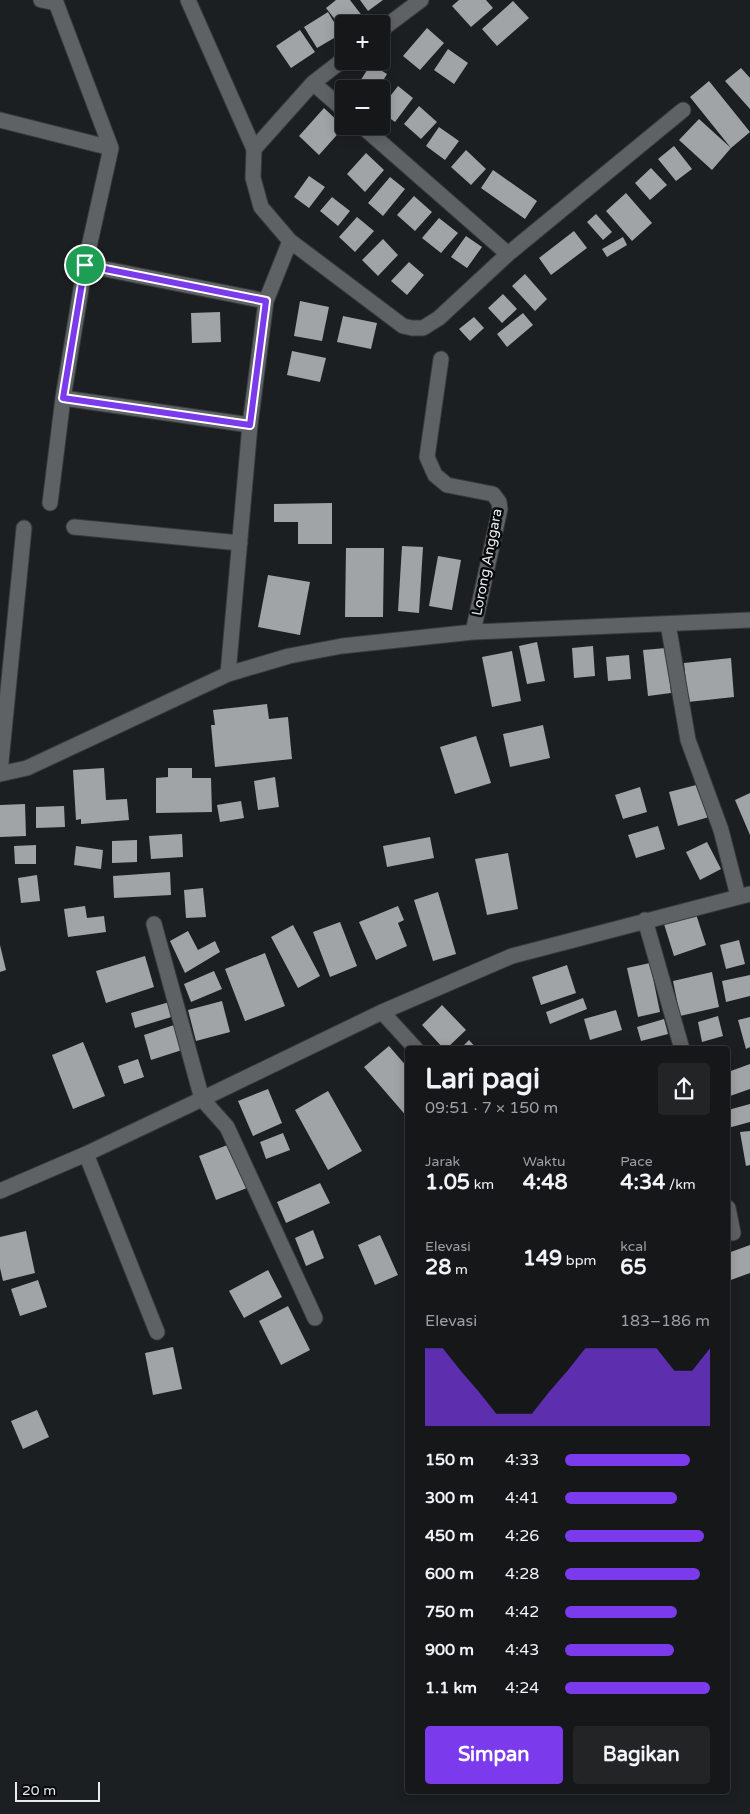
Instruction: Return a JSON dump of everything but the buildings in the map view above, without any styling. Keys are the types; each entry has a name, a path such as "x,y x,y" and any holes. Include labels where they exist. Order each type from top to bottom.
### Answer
{"street":[{"path":"41,0 56,2 110,148 85,265 63,398 50,504"},
{"path":"188,0 254,149 253,178 261,207 290,241 403,326 423,328 439,318 508,254 683,110"},
{"path":"390,23 421,0"},
{"path":"254,149 313,83 335,66"},
{"path":"313,83 335,102"},
{"path":"0,120 110,148"},
{"path":"372,135 508,254"},
{"path":"228,674 250,425 266,301 290,241"},
{"path":"85,265 266,301"},
{"name":"Lorong Anggara","path":"441,359 427,457 435,475 447,486 493,494 499,502 500,510 473,632"},
{"path":"63,398 250,425"},
{"path":"74,527 240,543"},
{"path":"24,528 0,773 27,768 228,674 289,656 342,646 473,632 750,620"},
{"path":"0,1191 86,1154 382,1012 512,956 744,895 688,740 668,624"},
{"path":"645,920 681,1046"},
{"path":"154,924 202,1099 227,1127 315,1318"},
{"path":"382,1012 413,1046"},
{"path":"86,1154 157,1332"},
{"path":"730,1218 733,1233"}],"route":[{"path":"85,265 266,301 250,425 63,398 85,265"}]}
